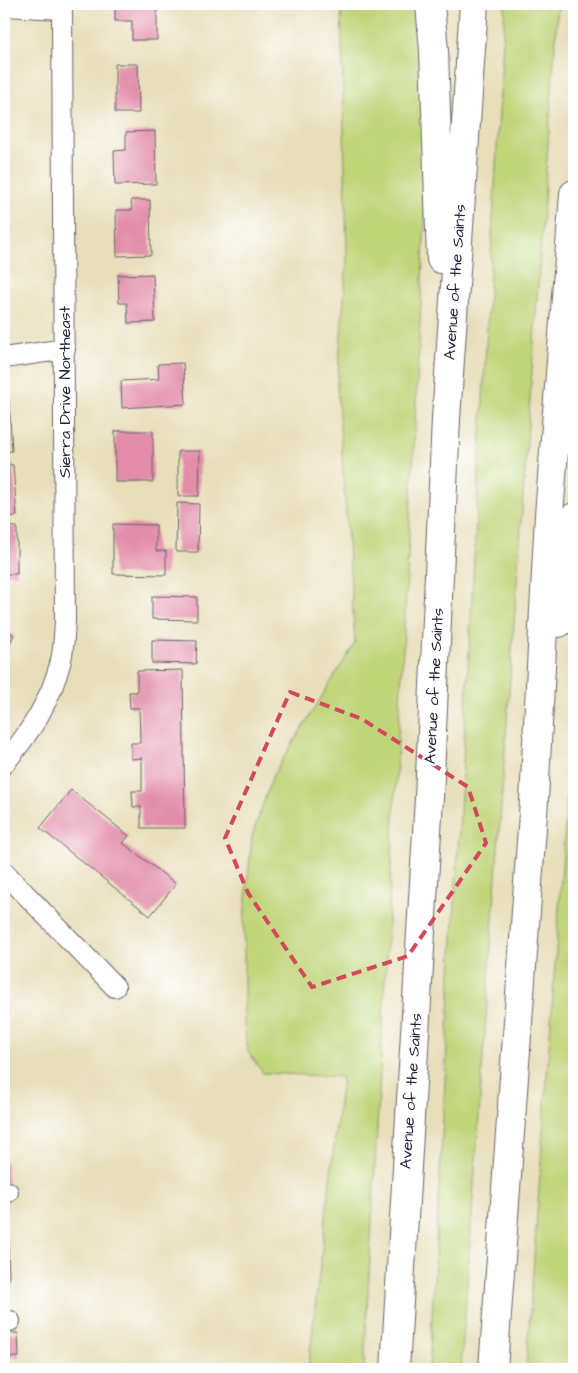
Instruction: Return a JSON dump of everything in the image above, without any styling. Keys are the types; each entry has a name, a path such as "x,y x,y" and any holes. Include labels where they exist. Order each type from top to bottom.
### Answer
{"highway":[{"path":"430,4 434,51 446,419"},
{"name":"Avenue of the Saints","path":"395,1369 429,798 446,419 474,4"},
{"path":"493,1369 534,800 549,514 574,194"},
{"path":"534,800 574,517"}],"street":[{"path":"4,6 62,6"},
{"name":"Sierra Drive Northeast","path":"4,764 36,720 52,691 62,658 65,621 62,6"},
{"path":"4,358 65,349"},
{"path":"4,872 114,987"}],"highlighted area":[{"path":"290,692 362,719 468,787 486,843 408,956 312,987 248,893 225,838"}],"green space":[{"path":"341,4 418,4 425,132 425,219 364,1369 308,1369 342,1077 263,1073 248,1052 244,1026 244,918 252,836 273,775 355,643 337,386 347,259"},
{"path":"505,4 558,4 461,1369 429,1369"},
{"path":"574,699 574,1369 526,1369"}],"building":[{"path":"115,4 157,4 157,40 132,40 132,21 115,21"},
{"path":"4,48 9,49 5,81 4,81"},
{"path":"115,64 138,64 139,113 115,113"},
{"path":"155,131 156,184 115,185 114,151 126,150 126,132"},
{"path":"4,183 6,183 9,207 4,208"},
{"path":"131,200 150,200 151,255 117,256 116,210 132,210"},
{"path":"153,274 155,322 128,323 127,303 119,303 118,275"},
{"path":"4,280 8,297 4,298"},
{"path":"183,363 186,404 122,408 121,381 159,379 158,364"},
{"path":"4,401 9,401 12,451 4,452"},
{"path":"115,431 153,431 153,482 115,482"},
{"path":"178,451 200,451 199,496 178,496"},
{"path":"4,465 13,465 17,516 4,517"},
{"path":"177,503 199,504 198,552 176,552"},
{"path":"113,524 156,525 156,551 166,551 166,575 113,574"},
{"path":"4,526 17,527 17,574 4,574"},
{"path":"152,596 197,597 197,620 152,619"},
{"path":"4,630 14,635 4,655"},
{"path":"152,640 197,641 196,664 152,663"},
{"path":"183,670 185,828 141,828 141,807 133,807 132,791 142,791 142,758 131,759 131,743 140,743 139,708 130,708 129,692 137,692 137,671"},
{"path":"71,790 129,836 123,843 176,884 150,916 40,828"},
{"path":"4,998 7,1015 4,1015"},
{"path":"4,1129 8,1149 4,1150"},
{"path":"4,1162 7,1162 7,1184 4,1184"},
{"path":"4,1239 8,1239 9,1280 4,1280"},
{"path":"4,1333 18,1333 19,1357 4,1357"}]}
